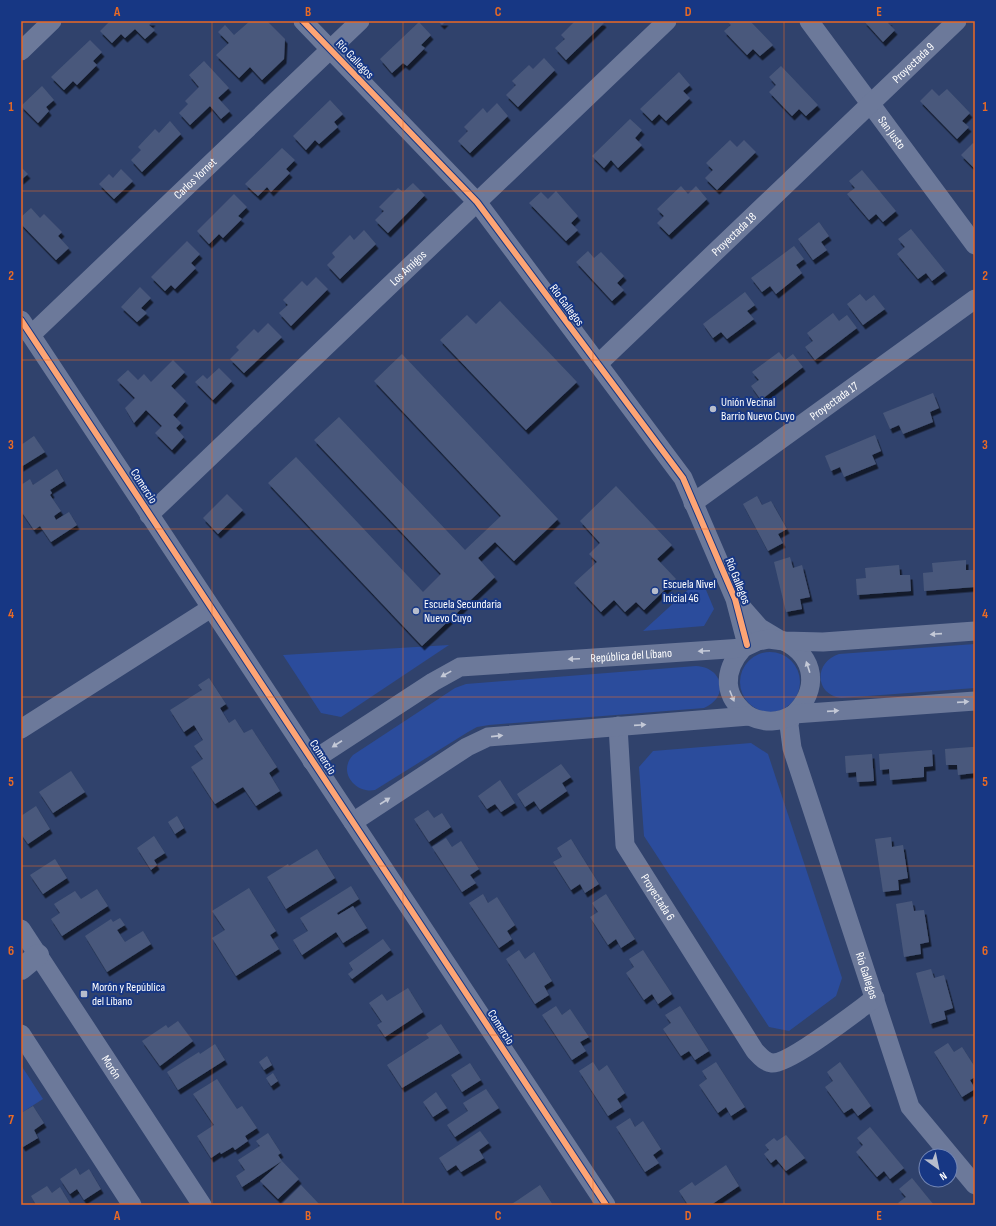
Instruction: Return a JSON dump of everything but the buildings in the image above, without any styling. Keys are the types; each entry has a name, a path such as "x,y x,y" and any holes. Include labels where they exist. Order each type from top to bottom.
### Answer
{"street":[{"path":"21,51 52,21"},
{"name":"Río Gallegos","path":"303,21 477,202 683,478 735,599 745,647 731,664 728,684 734,703 780,733 792,748"},
{"name":"Carlos Yornet","path":"26,328 360,21"},
{"name":"Los Amigos","path":"150,515 667,21"},
{"name":"San Justo","path":"808,21 975,245"},
{"name":"Proyectada 9","path":"870,105 957,21"},
{"name":"Proyectada 18","path":"598,364 870,105"},
{"name":"Proyectada 17","path":"693,503 975,299"},
{"name":"Comercio","path":"26,328 606,1205"},
{"name":"Río Gallegos","path":"735,599 760,628 800,652 810,670 810,689 801,707 793,715 789,725 792,748 910,1106 975,1185"},
{"path":"21,729 211,608"},
{"name":"República del Líbano","path":"312,761 433,682 460,667 745,647 769,639 782,641 823,642 975,631"},
{"path":"353,822 467,747 488,737 618,726 757,719 774,722 793,715 975,701"},
{"name":"Proyectada 6","path":"618,726 625,845 755,1050 764,1060 772,1063 783,1061 874,998"},
{"name":"Morón","path":"21,929 202,1205"},
{"path":"21,969 38,955"},
{"path":"21,1034 132,1205"}],"shaded area":[{"path":"701,578 714,609 704,626 643,631"},
{"path":"975,644 975,688 841,698 826,691 820,678 825,664 831,658 839,654"},
{"path":"449,645 341,717 321,713 283,655"},
{"path":"770,652 787,657 795,665 800,682 795,699 787,707 770,712 753,707 745,699 740,682 745,665 753,657"},
{"path":"696,666 712,671 720,683 718,697 704,708 477,727 375,790 361,789 355,785 348,775 347,768 353,755 455,688 466,684"},
{"path":"751,743 768,754 842,978 836,996 789,1031 769,1027 644,836 639,767 653,751"},
{"path":"21,1065 43,1099 21,1113"}],"cycle path":[{"path":"303,21 477,202 683,478 735,599 747,645"},
{"path":"21,320 606,1205"}],"place":[{"name":"Unión Vecinal Barrio Nuevo Cuyo","path":"713,409"},
{"name":"Escuela Nivel Inicial 46","path":"655,591"},
{"name":"Escuela Secundaria Nuevo Cuyo","path":"416,611"},
{"name":"Morón y República del Líbano","path":"84,994"}]}
